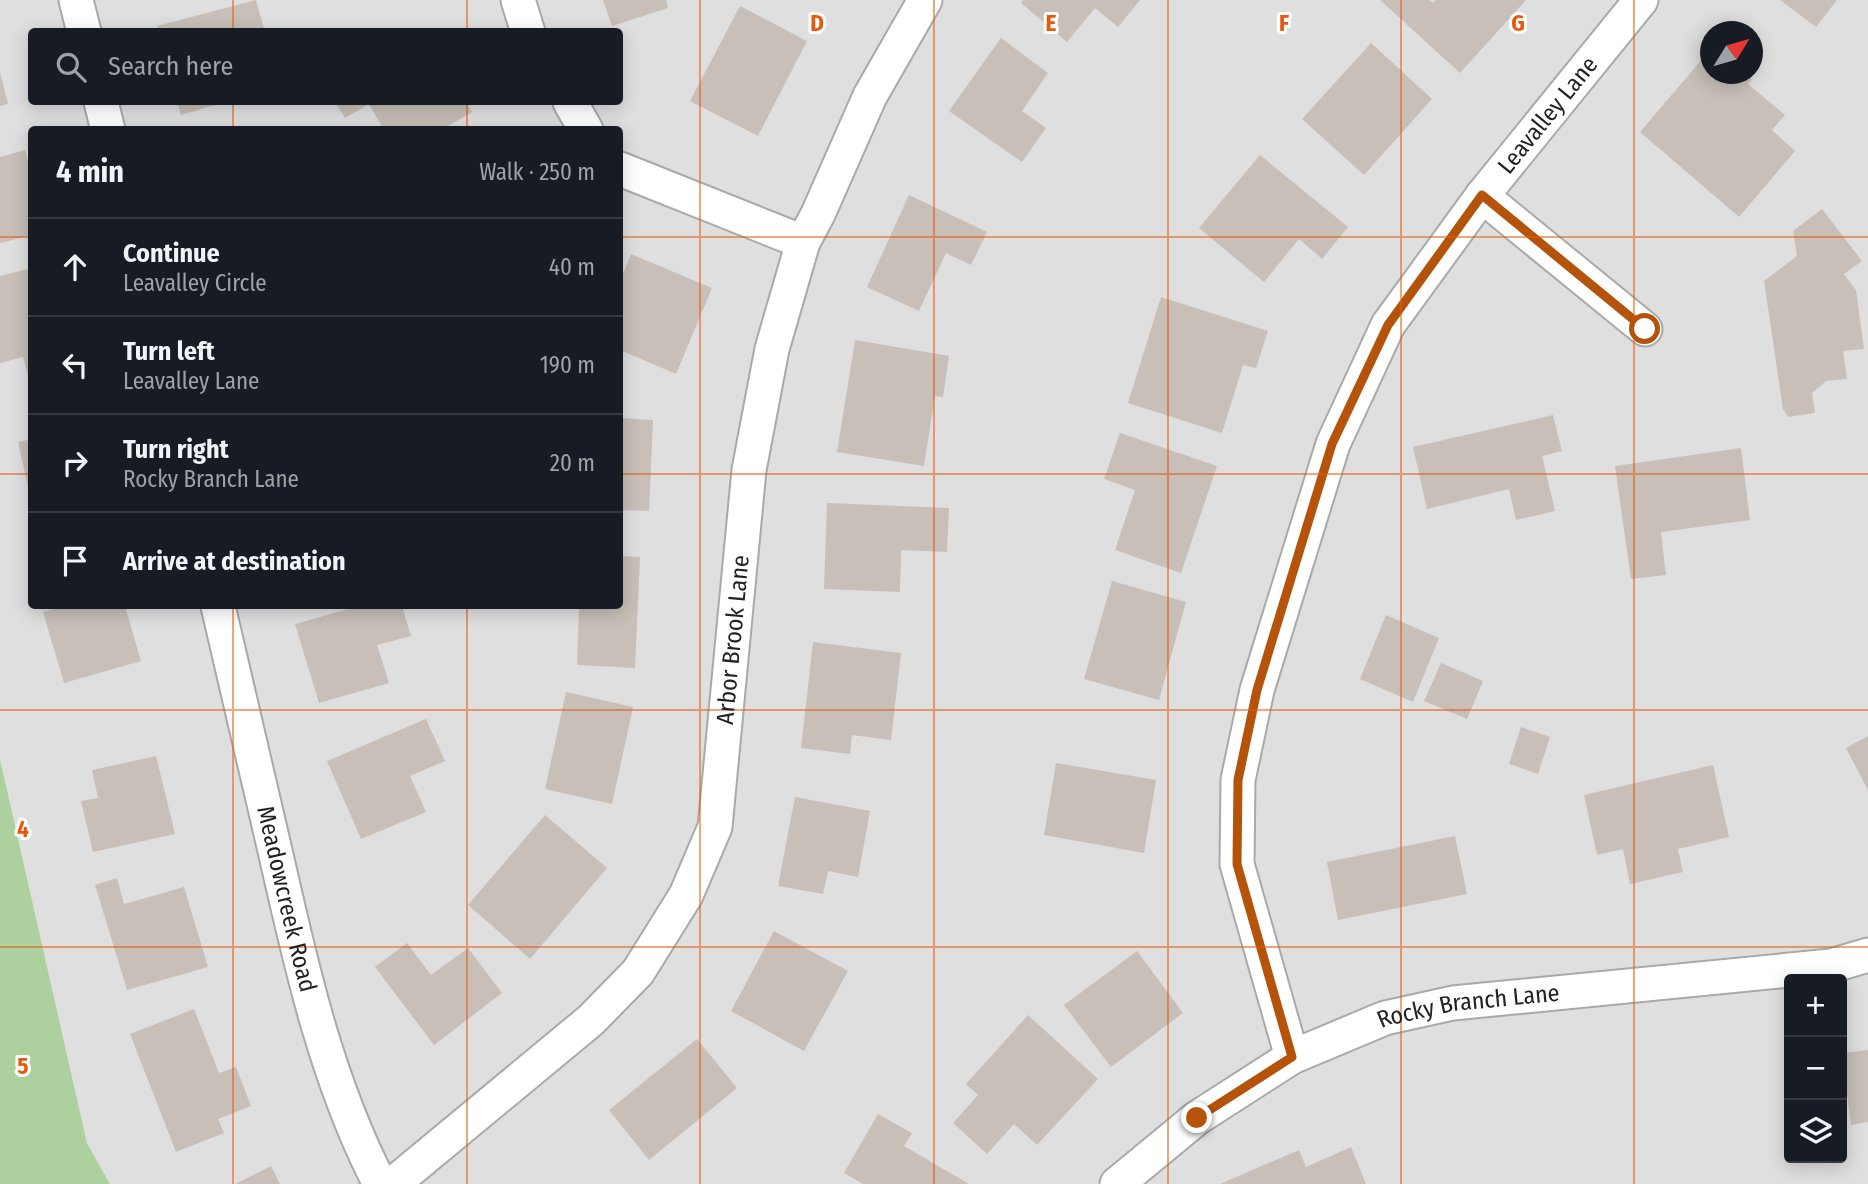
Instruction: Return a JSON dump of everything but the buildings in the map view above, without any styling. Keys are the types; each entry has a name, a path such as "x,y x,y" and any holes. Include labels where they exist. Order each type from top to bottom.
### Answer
{"street":[{"path":"76,0 83,28"},
{"path":"518,0 526,28"},
{"name":"Arbor Brook Lane","path":"393,1184 591,1020 638,972 686,895 715,827 749,470 772,349 803,242 870,96 925,0"},
{"name":"Leavalley Lane","path":"1292,1057 1237,864 1238,780 1257,690 1332,444 1388,325 1482,195 1641,0"},
{"path":"102,105 107,126"},
{"path":"572,105 584,126"},
{"path":"623,170 803,242"},
{"path":"1482,195 1645,329"},
{"name":"Meadowcreek Road","path":"220,609 295,942 323,1038 358,1142 380,1184"},
{"name":"Rocky Branch Lane","path":"1117,1184 1197,1118 1292,1057 1385,1018 1453,1003 1831,966 1868,956"}],"shaded area":[{"path":"0,0 1868,0 1868,1184 110,1184 87,1143 0,759"}],"green space":[{"path":"0,759 87,1143 110,1184 0,1184"}],"route":[{"path":"1197,1118 1292,1057 1237,864 1238,780 1257,690 1332,444 1388,325 1482,195 1645,329"}]}
